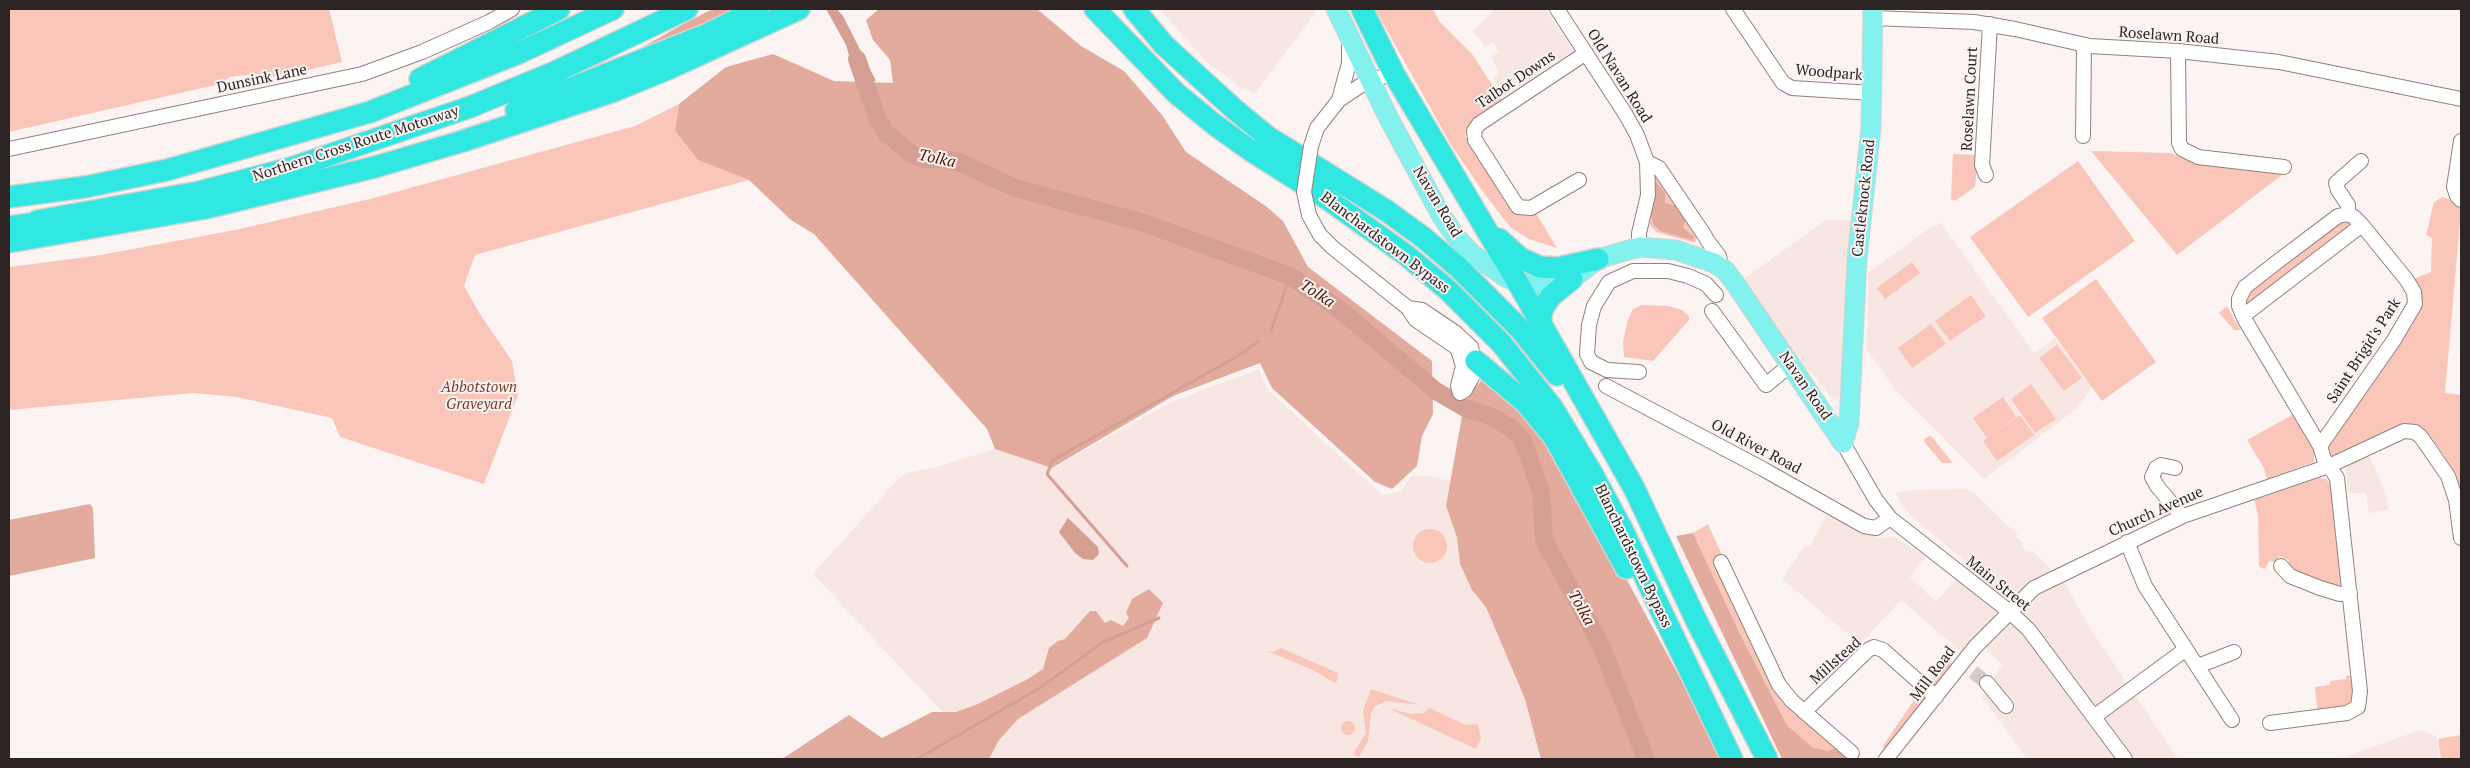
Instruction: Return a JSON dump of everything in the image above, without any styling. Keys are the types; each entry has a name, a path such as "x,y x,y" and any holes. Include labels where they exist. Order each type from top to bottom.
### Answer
{"highway":[{"path":"507,36 553,9"},
{"path":"16,196 260,136 349,109 433,74 559,9"},
{"name":"Northern Cross Route Motorway","path":"16,196 85,187 167,170 370,112 519,53 613,9"},
{"name":"Northern Cross Route Motorway","path":"9,227 199,192 301,165 470,107 555,72 687,9"},
{"path":"9,227 95,216 201,197 399,148 508,113 708,34 758,9"},
{"path":"1095,9 1126,39"},
{"path":"1104,9 1126,39"},
{"path":"1134,9 1164,45 1234,109 1268,136 1387,212 1424,238 1459,268 1490,298 1550,365 1617,461"},
{"name":"Navan Road","path":"1362,9 1394,74 1457,180"},
{"path":"9,242 206,208 403,159 614,92 676,66 796,10"},
{"name":"Blanchardstown Bypass","path":"1126,39 1176,93 1215,125 1369,228 1406,256 1448,290 1501,343 1552,407 1593,475 1623,531 1731,756"},
{"path":"1457,180 1498,238 1526,262 1540,267 1558,268 1598,259"},
{"name":"Blanchardstown Bypass","path":"1457,180 1518,283 1541,327 1634,488 1696,620 1767,759"},
{"path":"1541,327 1541,315 1544,306 1551,296 1572,280"},
{"path":"1476,362 1526,403 1554,437 1700,706 1731,756"}],"main road":[{"name":"Navan Road","path":"1336,9 1369,80 1441,215 1456,237 1488,267 1518,283 1549,285 1572,280 1598,259 1639,247 1676,250 1720,267 1738,286 1842,443"},
{"name":"Castleknock Road","path":"1842,443 1849,423 1852,387 1857,260 1872,93 1873,14"},
{"path":"1790,365 1804,373 1834,407 1844,405 1852,387"}],"street":[{"name":"Dunsink Lane","path":"9,149 362,74 422,52 489,22 512,9"},
{"name":"Old Navan Road","path":"1557,9 1626,115 1647,162 1648,195 1639,233 1639,247"},
{"name":"Woodpark","path":"1733,9 1783,83 1792,88 1872,93"},
{"name":"Roselawn Road","path":"1873,14 1990,24 2084,45 2178,51 2278,62 2461,99"},
{"name":"Roselawn Court","path":"1986,175 1982,165 1990,24"},
{"path":"1339,100 1349,63 1349,40"},
{"path":"2084,45 2084,136"},
{"path":"2178,51 2179,143 2182,150 2198,157 2284,167"},
{"name":"Talbot Downs","path":"1579,180 1531,208 1518,207 1475,140 1474,131 1479,124 1586,53"},
{"path":"1394,74 1369,80 1339,100 1317,128 1311,146 1304,192 1309,215 1320,235 1332,247 1408,308 1416,320 1476,362"},
{"path":"2461,141 2454,187 2457,196 2461,200"},
{"path":"2270,723 2347,714 2358,707 2360,691 2337,478 2243,316 2239,299 2245,287 2338,216 2348,214 2348,205 2338,190 2336,183 2361,160"},
{"path":"1647,162 1660,168 1719,256 1720,267"},
{"name":"Saint Brigid's Park","path":"2320,446 2394,340 2415,304 2414,294 2409,284 2362,225 2348,214"},
{"path":"2243,316 2362,225"},
{"path":"1639,372 1607,370 1590,362 1587,354 1589,325 1594,306 1609,282 1633,271 1668,271 1688,276 1706,284 1716,295"},
{"path":"1408,308 1422,310 1468,342 1474,352 1476,370 1466,390 1460,393 1458,386 1463,366 1458,350"},
{"path":"1712,311 1766,385 1790,365"},
{"name":"Old River Road","path":"1622,371 1612,389 1763,469 1864,526 1876,528 1890,518"},
{"name":"Church Avenue","path":"2010,612 2038,586 2182,516 2329,466 2404,430 2415,432 2436,458 2451,484 2461,538"},
{"name":"Main Street","path":"1842,443 1876,500 1890,518 2010,612 2029,630 2095,716 2125,759"},
{"path":"2175,468 2161,465 2156,468 2152,477 2157,486 2182,516"},
{"path":"2127,542 2145,586 2232,720"},
{"path":"1721,562 1775,678 1792,701 1852,753"},
{"path":"2281,566 2290,576 2320,588 2340,594 2350,593"},
{"name":"Mill Road","path":"1886,759 1936,697 1968,667 2010,612"},
{"name":"Millstead","path":"1804,712 1868,650 1874,647 1883,650 1936,697"},
{"path":"2095,716 2186,650"},
{"path":"2198,666 2234,652"},
{"path":"1986,683 2006,706"}],"shaded area":[{"path":"713,9 743,9 615,63 685,23"},
{"path":"826,9 837,9 843,16 876,81 866,82 857,73 851,62 846,45"},
{"path":"879,9 1037,9 1081,46 1124,71 1162,115 1186,152 1267,207 1283,221 1308,267 1432,361 1433,414 1422,436 1417,466 1392,489 1375,482 1272,388 1260,363 1173,396 1052,468 995,449 987,429 814,234 791,220 749,180 698,160 675,131 679,104 726,67 773,54 834,81 893,83 890,60 873,40 866,20"},
{"path":"1160,9 1314,9 1316,12 1254,94 1246,88 1244,90 1209,64"},
{"path":"1495,9 1546,9 1573,51 1538,74 1541,74 1504,96 1493,78 1499,73 1491,57 1499,52 1493,43 1485,46 1473,31"},
{"path":"1656,182 1665,193 1665,203 1677,206 1686,219 1683,227 1694,237 1692,240 1660,231 1653,224 1651,213"},
{"path":"1826,220 1852,220 1841,392 1838,399 1833,400 1815,377 1800,363 1745,278"},
{"path":"1941,223 2034,353 2055,338 2092,387 2076,409 1984,479 1895,389 1867,350 1868,273 1931,227"},
{"path":"1259,369 1268,390 1382,495 1401,491 1411,476 1427,476 1456,482 1557,759 930,759 963,734 813,574 899,478 907,473 936,467 995,449 1053,468 1173,401"},
{"path":"1484,378 1537,426 1582,497 1724,759 1541,759 1525,699 1486,607 1472,590 1460,564 1457,537 1446,506 1463,410 1470,392"},
{"path":"2370,456 2384,490 2389,510 2369,513 2366,493 2348,493 2346,470 2350,462"},
{"path":"1965,489 1976,495 2018,535 2016,537 2022,542 2022,548 2028,552 2033,551 2064,582 2090,628 2178,759 2027,759 1982,697 2002,665 1977,638 1964,654 1901,600 1860,644 1782,579 1805,545 1810,546 1828,513 1879,538 1895,537 1926,556 1910,577 1936,602 1968,564 1910,515 1899,501 1896,493 1915,490"},
{"path":"90,504 93,508 95,558 9,576 9,520"},
{"path":"1068,518 1098,547 1099,554 1093,560 1083,559 1075,553 1059,532"},
{"path":"1693,533 1740,634 1787,725 1812,747 1828,751 1835,748 1848,759 1782,759 1676,536"},
{"path":"1149,589 1163,603 1147,638 1018,719 999,740 989,759 782,759 849,715 882,738 932,712 956,712 978,704 1028,679 1043,669 1049,648 1058,641 1065,639 1090,611 1096,611 1105,623 1111,620 1123,626 1129,618 1126,613 1132,599"},
{"path":"2420,730 2436,736 2440,759 2339,759"}],"green space":[{"path":"9,9 329,9 342,62 278,77 256,74 230,77 220,84 9,132"},
{"path":"1375,9 1433,9 1439,21 1472,54 1503,102 1475,119 1466,129 1465,136 1513,209 1523,215 1536,213 1557,248 1529,239 1510,227 1481,189 1450,143"},
{"name":"Abbotstown Graveyard","path":"679,104 675,131 698,160 749,180 475,255 464,286 480,314 512,361 518,395 484,484 340,437 332,418 237,397 193,393 9,410 9,267 95,256 235,230 370,199 635,126"},
{"path":"2091,151 2171,153 2185,159 2286,172 2177,255"},
{"path":"1953,154 1978,155 1975,187 1955,201 1951,199"},
{"path":"2078,161 2135,241 2028,317 1970,237"},
{"path":"1655,176 1696,234 1695,243 1656,232 1651,226 1648,220"},
{"path":"2443,197 2451,200 2461,210 2445,393 2461,395 2461,493 2453,469 2426,430 2398,425 2330,459 2328,457 2327,444 2421,300 2421,289 2413,279 2431,272 2432,238 2426,235 2434,202"},
{"path":"2341,221 2347,221 2356,226 2248,309 2246,300 2249,289"},
{"path":"1912,262 1920,273 1885,299 1877,288"},
{"path":"2096,279 2156,362 2102,401 2042,318"},
{"path":"1971,295 1986,316 1950,341 1935,321"},
{"path":"1642,305 1668,306 1682,310 1689,316 1689,320 1653,361 1624,357 1623,342 1627,322 1633,309"},
{"path":"2227,306 2241,330 2234,330 2219,313"},
{"path":"1931,324 1946,344 1912,368 1898,348"},
{"path":"2057,345 2082,378 2064,391 2039,358"},
{"path":"2031,384 2056,419 2035,433 2011,399"},
{"path":"2003,397 2016,417 1987,438 1973,418"},
{"path":"2294,414 2314,450 2314,462 2267,479 2264,468 2247,440"},
{"path":"2020,415 2034,435 1997,461 1983,441"},
{"path":"1930,436 1953,463 1942,463 1925,443 1924,439"},
{"path":"2319,478 2326,479 2333,488 2343,586 2340,588 2295,572 2288,565 2289,560 2280,556 2275,562 2269,561 2265,569 2259,567 2258,515 2254,500"},
{"path":"1708,524 1722,555 1716,558 1790,705 1835,748 1828,751 1812,747 1787,725 1740,634 1693,533"},
{"path":"1430,529 1437,530 1442,534 1446,539 1446,553 1442,558 1437,562 1430,563 1423,562 1418,558 1414,553 1413,546 1414,539 1418,534 1423,530"},
{"path":"1281,648 1338,673 1337,681 1335,683 1311,669 1267,651 1274,652"},
{"path":"1947,662 1956,665 1885,754 1883,746 1899,722 1919,693"},
{"path":"2352,675 2355,701 2352,706 2317,710 2315,687 2330,685 2330,681 2346,679 2346,676"},
{"path":"1371,689 1420,705 1386,701 1374,707 1371,714 1368,741 1359,757 1353,754 1366,733 1363,711"},
{"path":"1388,708 1411,714 1424,713 1429,708 1466,725 1478,724 1481,739 1476,749"},
{"path":"1348,721 1353,723 1355,728 1353,733 1348,735 1343,733 1341,728 1343,723"},
{"path":"2461,735 2461,759 2441,759 2438,739"}],"waterway":[{"name":"Tolka","path":"857,59 876,115 885,132 913,155 925,159 959,162 1015,188 1144,223 1290,276 1339,309 1436,391 1467,409 1493,417 1513,430 1523,441 1541,492 1544,540 1600,643 1646,759"},
{"path":"1271,331 1290,276"},
{"path":"1127,566 1047,474 1053,460 1238,356 1259,341"},
{"path":"917,759 1040,688 1103,642 1159,618"}],"tunnel":[{"path":"1973,672 1987,683"}]}
